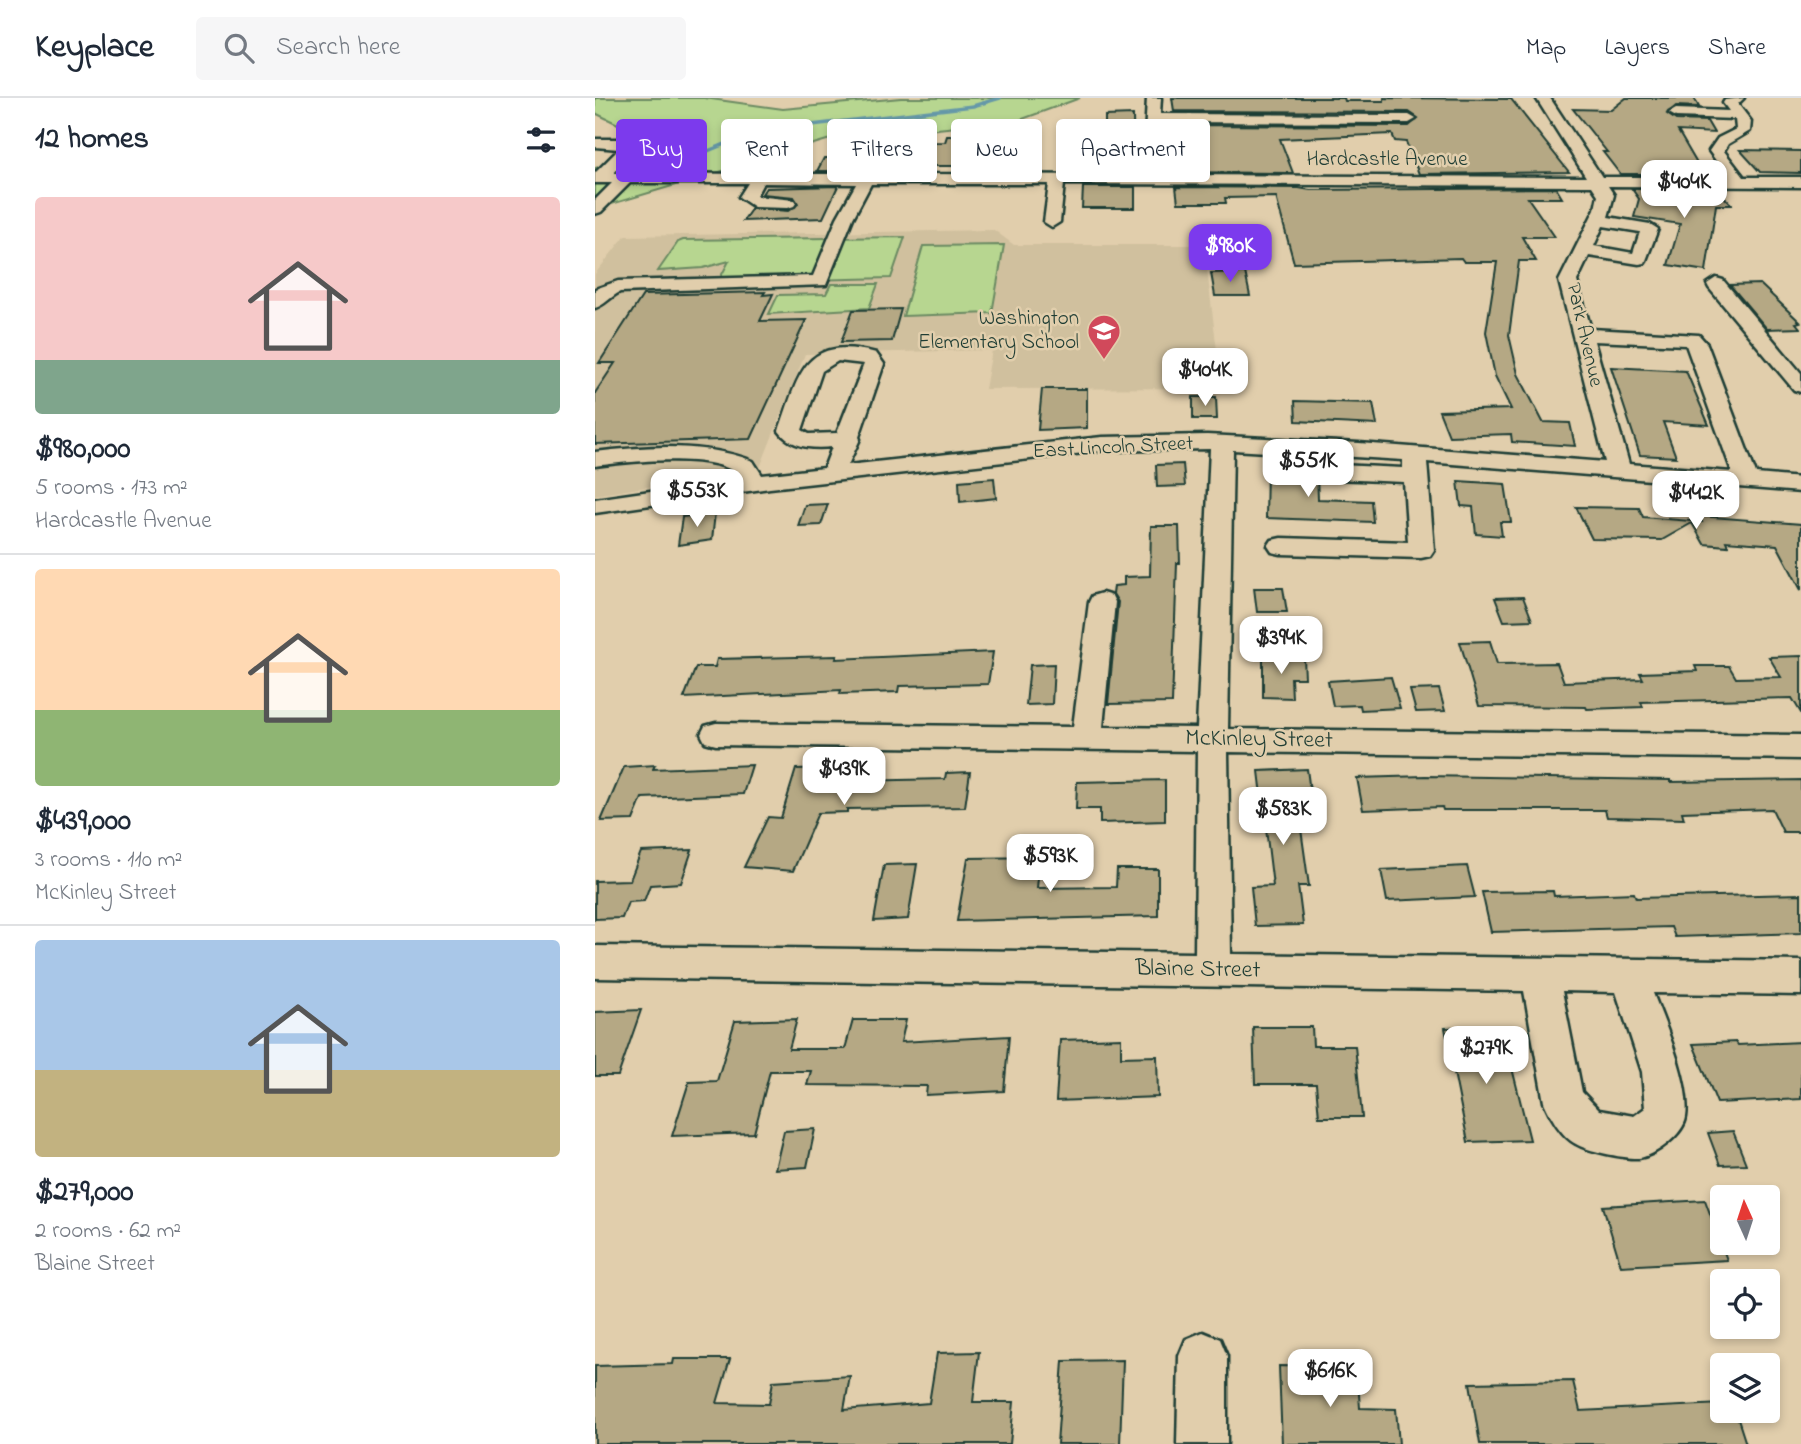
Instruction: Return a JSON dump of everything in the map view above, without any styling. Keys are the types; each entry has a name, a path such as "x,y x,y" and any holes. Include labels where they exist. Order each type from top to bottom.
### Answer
{"street":[{"path":"1154,98 1154,118 1409,119"},
{"path":"1543,98 1599,181"},
{"path":"1737,98 1730,103 1745,125 1743,131 1723,141 1716,151 1740,182"},
{"path":"1677,113 1738,115"},
{"path":"595,143 619,143 628,148 598,178"},
{"name":"Hardcastle Avenue","path":"598,178 616,178"},
{"name":"Hardcastle Avenue","path":"937,179 1056,180"},
{"name":"Hardcastle Avenue","path":"1210,180 1801,182"},
{"name":"Park Avenue","path":"1599,181 1606,200 1568,281 1619,471"},
{"path":"595,208 623,182"},
{"path":"752,182 747,197 749,200 788,203"},
{"path":"595,302 602,293 618,287 820,281 845,218 864,182"},
{"path":"1052,222 1057,182"},
{"path":"1582,249 1639,259 1650,229 1597,220"},
{"path":"1716,284 1801,387"},
{"path":"1583,335 1692,339 1697,344 1746,480"},
{"path":"834,473 849,439 874,364 869,357 832,355 819,361 811,369 790,431 796,438 810,441 849,439"},
{"name":"East Lincoln Street","path":"595,506 755,482 1119,443 1222,443 1327,449 1328,470 1335,472 1415,465"},
{"path":"1213,970 1212,740 1222,443"},
{"path":"595,459 678,455 719,457 745,466 755,482"},
{"path":"1281,546 1421,550 1415,465 1619,471 1801,485"},
{"path":"1087,738 1102,601"},
{"name":"McKinley Street","path":"716,734 1801,747"},
{"name":"Blaine Street","path":"595,962 1801,978"},
{"path":"1541,974 1547,1021 1565,1102 1588,1129 1639,1137 1666,1116 1662,1072 1629,976"},
{"path":"1202,1444 1203,1356"}],"shaded area":[{"name":"Washington Elementary School","path":"994,230 1014,245 1204,245 1219,367 1215,383 1207,388 985,389 992,350 805,354 759,470 595,495 595,274 625,236"}],"green space":[{"path":"595,98 704,98 783,109 901,98 1080,98 1022,119 951,119 951,128 937,129 937,119 827,119 827,140 813,144 813,119 721,119 721,172 707,176 707,119 616,119 616,123 595,113"},
{"path":"616,163 616,182 686,182 595,209 595,168"},
{"path":"905,237 891,278 718,282 729,261 703,268 658,271 678,242 683,240"},
{"path":"1004,245 992,313 903,316 923,246"},
{"path":"831,284 878,284 869,308 769,314 778,295 826,294"}],"building":[{"path":"1172,98 1344,98 1345,101 1384,101 1384,98 1511,99 1569,172 1419,174 1406,142 1395,141 1392,134 1280,139 1293,173 1210,172 1210,125 1409,126 1418,118 1409,112 1174,111"},
{"path":"1626,98 1694,98 1699,107 1676,106 1667,114 1676,120 1707,121 1714,133 1678,131 1703,174 1620,174 1603,152 1607,152 1573,109 1611,110"},
{"path":"1133,115 1133,119 1105,119 1105,116"},
{"path":"947,136 951,136 951,166 937,166 937,142 945,142"},
{"path":"1740,150 1801,151 1801,173 1760,172"},
{"path":"824,158 827,158 827,171 817,171"},
{"path":"838,186 823,218 743,221 752,208 788,211 798,204 794,197 762,194 766,188"},
{"path":"1083,187 1135,187 1135,208 1082,208"},
{"path":"1176,187 1310,190 1556,188 1562,198 1528,198 1555,237 1522,237 1536,261 1519,261 1509,335 1518,374 1543,422 1570,423 1575,446 1512,442 1511,434 1449,436 1439,411 1511,409 1495,376 1486,332 1497,262 1464,262 1461,258 1294,263 1276,197 1225,198 1226,203 1178,203"},
{"path":"1632,189 1716,189 1732,205 1716,205 1706,271 1668,265 1680,224 1634,217 1639,199"},
{"path":"1245,272 1250,296 1215,296 1211,273"},
{"path":"1760,284 1800,322 1796,323 1800,328 1767,329 1730,285"},
{"path":"765,292 763,295 773,294 760,321 806,320 751,439 595,444 595,393 615,363 599,363 643,295"},
{"path":"901,309 892,341 841,342 853,310"},
{"path":"1611,367 1686,371 1709,425 1663,422 1676,457 1640,455"},
{"path":"1042,389 1087,389 1087,428 1038,430"},
{"path":"1193,397 1216,397 1217,419 1193,419"},
{"path":"1295,401 1373,403 1377,425 1296,421"},
{"path":"1183,464 1185,486 1157,487 1156,465"},
{"path":"1286,466 1313,467 1317,475 1318,499 1371,501 1373,522 1266,518 1267,470 1286,471"},
{"path":"994,478 996,498 960,502 959,481"},
{"path":"1458,481 1505,484 1511,522 1500,522 1502,536 1476,534 1473,507 1461,506"},
{"path":"828,504 821,525 798,526 805,505"},
{"path":"1576,507 1639,508 1643,517 1702,522 1700,516 1801,524 1801,590 1777,545 1726,541 1728,546 1704,544 1692,523 1662,540 1592,539"},
{"path":"715,513 712,540 678,545 682,517"},
{"path":"1151,526 1179,526 1180,563 1177,563 1172,703 1108,704 1118,602 1113,594 1114,586 1124,585 1124,577 1150,576"},
{"path":"1254,588 1283,588 1287,612 1257,612"},
{"path":"1523,597 1532,620 1504,621 1495,598"},
{"path":"1490,641 1497,664 1557,663 1564,682 1643,679 1640,673 1697,671 1695,666 1729,666 1736,678 1781,677 1769,657 1801,656 1801,713 1792,698 1641,702 1643,707 1587,709 1479,706 1460,642"},
{"path":"993,652 988,684 899,686 898,692 840,694 841,690 684,698 696,667 715,667 717,659 837,656 836,659"},
{"path":"1263,657 1304,658 1305,678 1291,678 1292,698 1263,697"},
{"path":"1054,664 1052,704 1026,705 1030,665"},
{"path":"1391,677 1400,708 1361,710 1360,705 1333,706 1328,681"},
{"path":"1439,689 1445,711 1416,712 1410,690"},
{"path":"655,765 653,769 752,765 743,794 642,798 633,820 601,821 624,767"},
{"path":"858,767 855,781 945,779 946,773 970,772 965,807 847,809 847,812 818,813 793,871 744,867 768,817 781,818 796,769"},
{"path":"1307,769 1313,814 1299,815 1309,886 1298,886 1303,925 1255,926 1251,887 1273,886 1259,771"},
{"path":"1425,776 1670,782 1801,780 1801,832 1783,832 1772,809 1682,812 1684,819 1607,817 1605,810 1443,810 1442,807 1363,810 1357,778"},
{"path":"1165,780 1165,821 1100,823 1100,809 1076,809 1077,782"},
{"path":"692,850 681,883 650,885 644,901 628,902 622,918 595,919 595,881 630,880 641,852"},
{"path":"1040,857 1037,888 1116,887 1117,869 1158,869 1158,916 957,921 968,858"},
{"path":"917,864 908,919 874,921 884,865"},
{"path":"1467,866 1475,897 1387,901 1381,870"},
{"path":"1553,891 1554,896 1634,893 1636,898 1801,894 1801,933 1675,937 1671,927 1491,932 1482,892"},
{"path":"641,1010 618,1076 595,1076 595,1012"},
{"path":"797,1019 789,1049 845,1049 853,1020 906,1020 901,1042 1009,1036 1004,1091 926,1095 927,1086 807,1085 811,1071 770,1071 754,1133 672,1136 689,1082 717,1081 735,1021"},
{"path":"1497,1026 1504,1056 1509,1056 1530,1140 1468,1142 1445,1028"},
{"path":"1253,1027 1312,1027 1313,1046 1355,1046 1362,1117 1319,1117 1316,1084 1255,1084"},
{"path":"1121,1038 1121,1057 1157,1056 1158,1097 1056,1101 1060,1040"},
{"path":"1736,1042 1738,1045 1801,1042 1801,1099 1717,1103 1693,1044"},
{"path":"815,1129 807,1167 775,1169 784,1131"},
{"path":"1733,1131 1746,1164 1720,1165 1708,1133"},
{"path":"1705,1200 1710,1214 1710,1255 1725,1255 1727,1260 1621,1266 1603,1206"},
{"path":"979,1352 973,1402 1014,1402 1010,1444 595,1444 595,1366 673,1364 674,1359 730,1359 717,1403 769,1404 773,1381 850,1376 844,1410 929,1403 937,1353"},
{"path":"1123,1360 1120,1444 1057,1444 1063,1361"},
{"path":"1279,1366 1357,1367 1360,1408 1396,1409 1399,1444 1282,1444"},
{"path":"1573,1381 1580,1411 1710,1405 1710,1423 1739,1423 1746,1444 1480,1444 1470,1383"}],"waterway":[{"path":"707,151 769,130 973,106 1000,98"}],"place":[{"name":"Washington Elementary School","path":"1104,361"}]}
